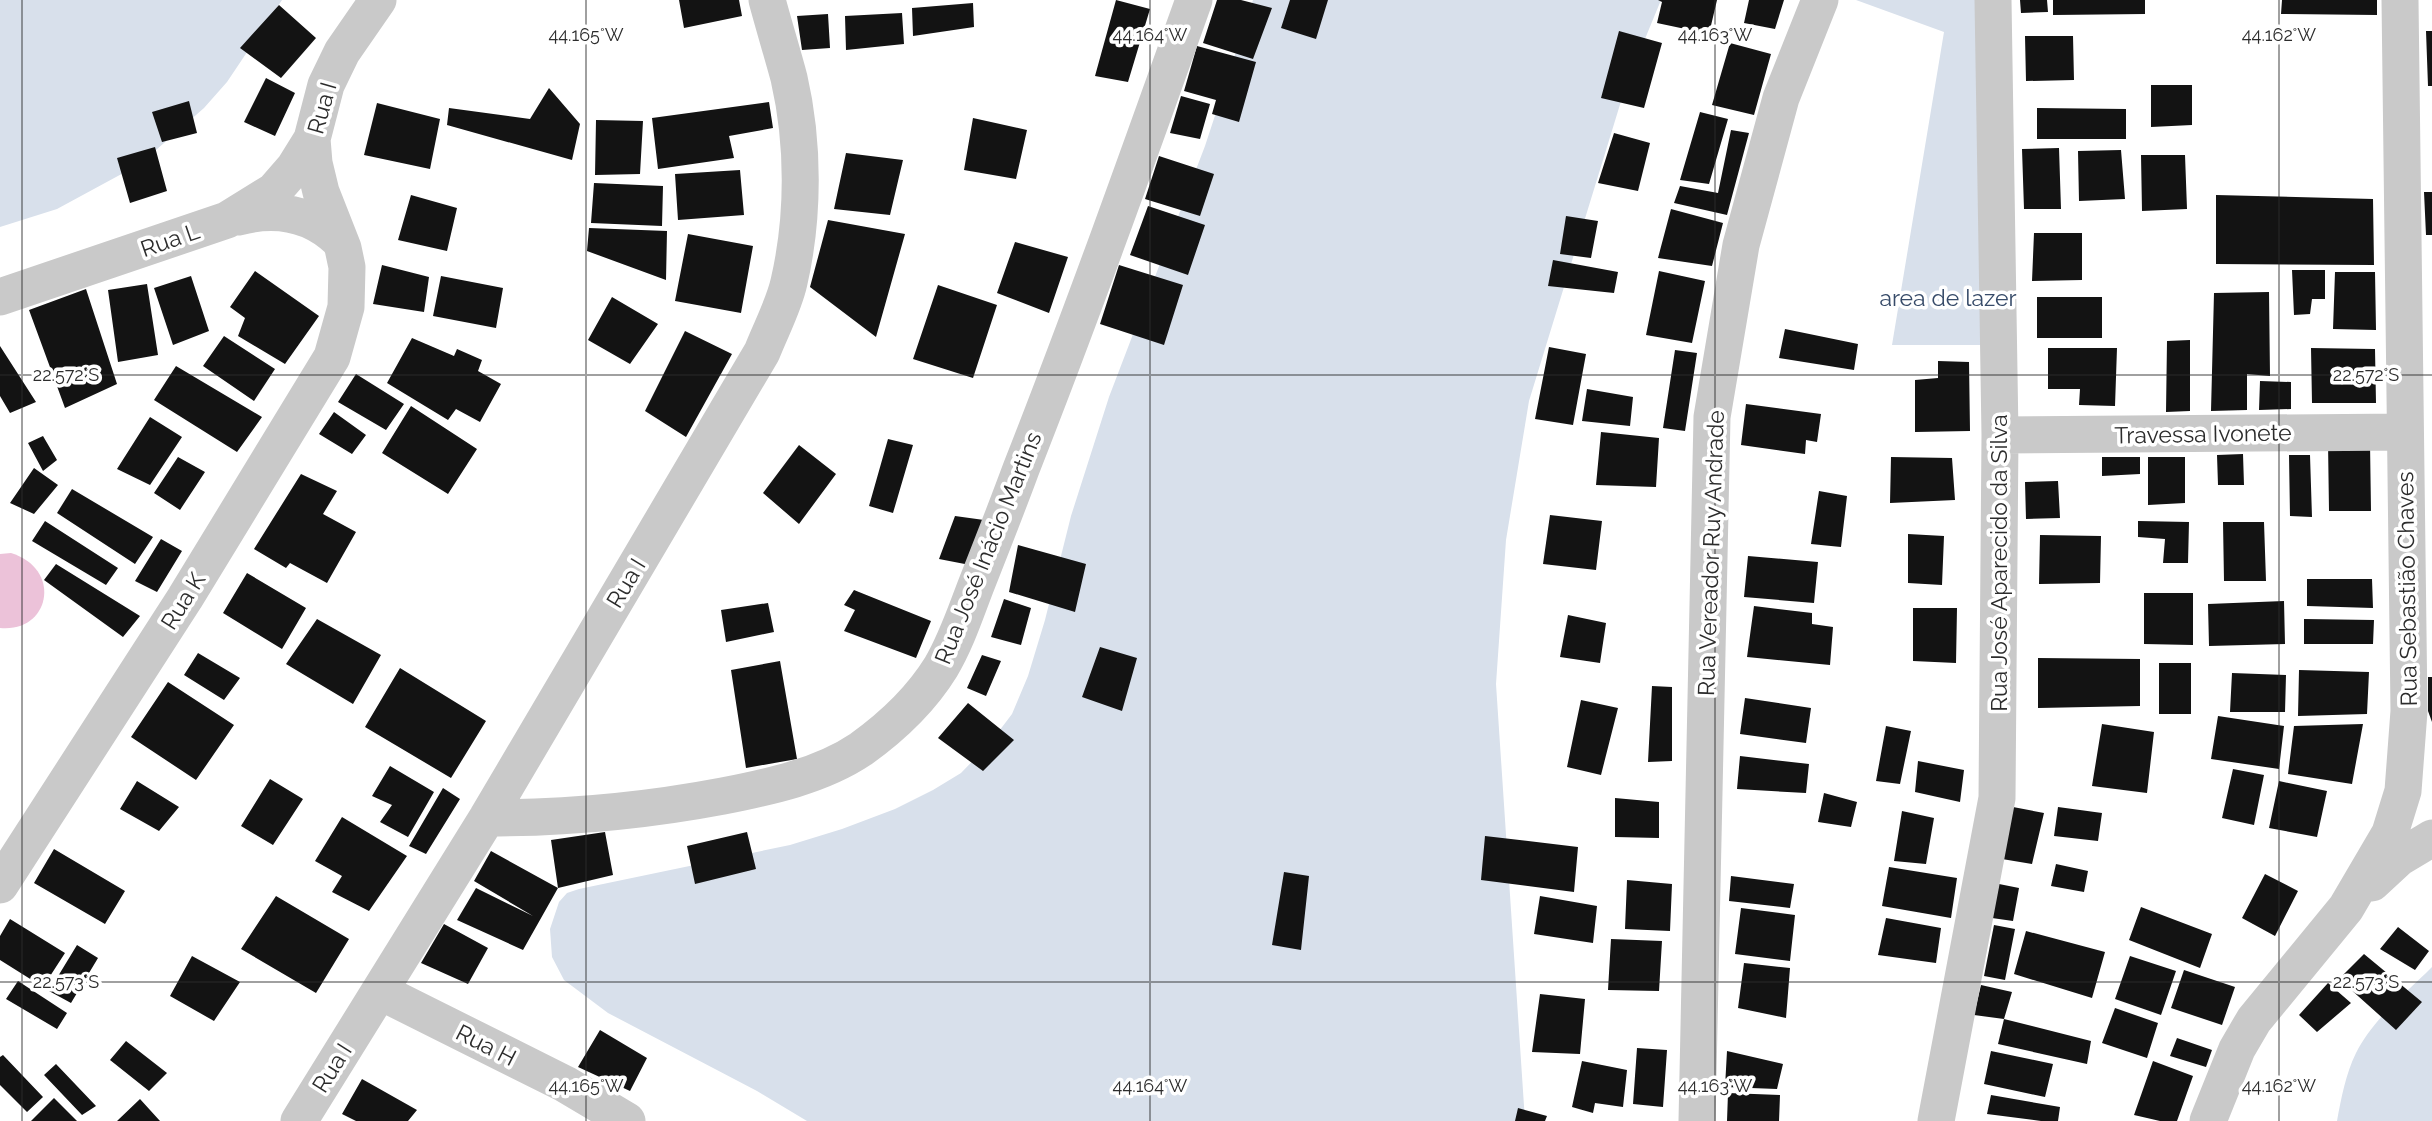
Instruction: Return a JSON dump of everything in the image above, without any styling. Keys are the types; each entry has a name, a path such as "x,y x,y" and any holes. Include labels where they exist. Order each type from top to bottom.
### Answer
{"street":[{"name":"Rua I","path":"346,307 347,267 340,240 321,192 312,139 326,85 342,52 377,0"},
{"name":"Rua I","path":"299,1121 487,818 762,352 789,284 798,228 799,175 789,80 767,0"},
{"name":"Rua José Inácio Martins","path":"487,818 544,818 621,813 752,790 789,780 825,767 857,751 884,732 915,702 955,641 1079,322 1194,0"},
{"name":"Rua Vereador Ruy Andrade","path":"1696,1121 1713,416 1741,245 1781,98 1820,0"},
{"name":"Rua José Aparecido da Silva","path":"1936,1121 1997,798 2000,435 1993,0"},
{"name":"Rua Sebastião Chaves","path":"2208,1121 2237,1049 2254,1020 2346,908 2385,841 2396,818 2403,791 2409,711 2400,0"},
{"name":"Rua L","path":"0,297 227,220 274,191 294,168 312,139"},
{"path":"227,220 253,213 289,213 318,223 340,240"},
{"name":"Rua K","path":"0,886 185,598 332,357 346,307"},
{"name":"Travessa Ivonete","path":"2000,435 2406,432"},
{"path":"2409,711 2419,736 2432,752"},
{"path":"2346,908 2399,858 2432,838"},
{"name":"Rua H","path":"381,992 565,1084 627,1121"}],"green space":[{"path":"0,0 282,0 227,82 204,108 140,164 57,209 0,227"},
{"path":"1253,0 1661,0 1626,85 1529,401 1506,540 1496,684 1525,1121 807,1121 757,1091 608,1013 564,980 552,957 550,929 559,902 567,893 579,889 790,845 842,829 895,809 933,790 961,773 990,743 1012,714 1028,676 1071,516 1109,397 1205,146"},
{"name":"area de lazer","path":"1856,0 1987,0 1996,345 1892,345 1944,32"},
{"path":"2432,967 2432,1121 2337,1121 2349,1069 2363,1041 2391,1007"}],"shaded area":[{"path":"11,553 28,561 38,572 44,585 44,598 39,611 30,621 17,627 0,628 0,554"}],"building":[{"path":"679,0 739,0 742,16 684,28"},
{"path":"1116,0 1150,9 1128,82 1095,76"},
{"path":"1217,0 1241,0 1272,8 1253,59 1203,43"},
{"path":"1290,0 1328,0 1316,39 1281,28"},
{"path":"1658,0 1717,0 1709,34 1657,23 1662,2"},
{"path":"1749,0 1784,0 1775,29 1744,23"},
{"path":"2020,0 2047,0 2048,12 2021,13"},
{"path":"2053,0 2145,0 2145,14 2053,15"},
{"path":"2282,0 2377,0 2377,15 2281,14"},
{"path":"973,3 974,27 913,36 912,8"},
{"path":"279,5 316,38 281,78 240,48"},
{"path":"902,13 904,44 846,50 845,16"},
{"path":"828,14 830,48 802,50 797,16"},
{"path":"1619,31 1662,43 1644,108 1601,98"},
{"path":"2426,31 2432,31 2432,86 2428,86"},
{"path":"2025,36 2073,36 2074,80 2026,81"},
{"path":"1730,43 1771,54 1754,115 1712,105"},
{"path":"1197,46 1256,62 1239,122 1212,114 1216,100 1184,91"},
{"path":"266,78 295,93 275,136 244,122"},
{"path":"2151,85 2192,85 2192,125 2151,127"},
{"path":"549,88 580,124 572,160 447,125 449,108 530,119"},
{"path":"1181,96 1210,104 1200,139 1170,133"},
{"path":"189,101 197,133 162,142 152,112"},
{"path":"769,102 773,128 729,136 734,158 658,169 652,118"},
{"path":"377,103 440,119 430,169 364,155"},
{"path":"2037,108 2126,109 2126,139 2037,139"},
{"path":"1700,112 1728,119 1709,184 1680,180"},
{"path":"973,118 1027,130 1016,179 964,170"},
{"path":"596,120 643,121 640,174 595,175"},
{"path":"1731,130 1749,133 1727,215 1674,203 1680,186 1718,193"},
{"path":"1614,133 1650,143 1638,191 1598,183"},
{"path":"155,147 167,191 130,203 117,158"},
{"path":"2059,148 2061,209 2024,209 2022,149"},
{"path":"2121,150 2125,199 2079,201 2078,151"},
{"path":"846,153 903,160 890,215 834,209"},
{"path":"2141,155 2185,155 2187,209 2142,211"},
{"path":"1159,156 1214,174 1200,216 1145,199"},
{"path":"740,170 744,215 678,220 675,174"},
{"path":"594,183 663,186 662,226 591,223"},
{"path":"2424,192 2432,192 2432,235 2426,235"},
{"path":"411,195 457,208 447,251 398,240"},
{"path":"2216,195 2373,199 2374,265 2216,264"},
{"path":"1148,206 1205,225 1188,275 1130,255"},
{"path":"1671,209 1723,223 1712,266 1658,258"},
{"path":"1566,216 1598,221 1591,258 1560,254"},
{"path":"828,220 905,234 876,337 810,287"},
{"path":"589,228 667,231 666,280 587,251"},
{"path":"2034,233 2082,233 2082,280 2032,281"},
{"path":"688,234 753,246 741,313 675,301"},
{"path":"1015,242 1068,257 1049,313 997,293"},
{"path":"1553,260 1618,272 1614,293 1548,286"},
{"path":"382,265 429,277 424,312 373,304"},
{"path":"1119,265 1183,285 1164,345 1100,324"},
{"path":"2292,270 2325,270 2325,299 2312,299 2310,314 2294,315"},
{"path":"255,271 319,316 285,364 238,336 245,318 230,307"},
{"path":"1659,271 1705,281 1692,343 1646,335"},
{"path":"2335,272 2375,272 2376,330 2333,329"},
{"path":"191,276 209,331 173,345 154,288"},
{"path":"441,276 503,288 496,328 433,316"},
{"path":"147,284 158,355 118,362 108,290"},
{"path":"938,285 997,305 973,378 913,359"},
{"path":"86,289 117,384 65,408 29,310"},
{"path":"2269,292 2270,376 2247,374 2247,410 2211,411 2214,293"},
{"path":"612,297 658,324 630,364 588,340"},
{"path":"2037,297 2102,297 2102,338 2037,338"},
{"path":"1785,329 1858,344 1854,370 1779,358"},
{"path":"685,331 732,354 686,437 645,411"},
{"path":"224,336 275,369 254,401 203,366"},
{"path":"412,338 454,356 457,349 482,360 478,371 501,384 480,422 456,409 448,420 387,383"},
{"path":"2190,340 2190,411 2166,412 2167,341"},
{"path":"0,346 36,402 10,413 0,396"},
{"path":"1549,347 1586,354 1573,425 1535,419"},
{"path":"2048,348 2117,348 2115,406 2079,405 2080,389 2048,389"},
{"path":"2311,348 2375,349 2376,403 2312,403"},
{"path":"1675,350 1697,353 1685,431 1663,428"},
{"path":"1938,361 1969,362 1970,431 1915,432 1915,380 1938,378"},
{"path":"176,366 262,417 237,452 154,400"},
{"path":"356,374 404,404 386,430 338,402"},
{"path":"2260,381 2291,382 2291,409 2259,410"},
{"path":"1587,389 1633,397 1630,426 1582,421"},
{"path":"1746,404 1821,414 1817,442 1806,440 1805,454 1741,445"},
{"path":"411,406 477,449 448,494 382,453"},
{"path":"334,412 366,435 352,454 319,434"},
{"path":"150,417 182,437 150,485 117,469"},
{"path":"1601,432 1659,438 1656,487 1596,485"},
{"path":"43,436 57,460 43,471 28,443"},
{"path":"888,439 913,445 893,513 869,506"},
{"path":"2328,442 2370,442 2371,511 2329,511"},
{"path":"799,445 836,474 799,524 763,493"},
{"path":"2243,454 2244,485 2218,485 2217,455"},
{"path":"2289,455 2310,455 2312,517 2290,516"},
{"path":"178,457 205,472 180,510 154,493"},
{"path":"1891,457 1952,458 1955,500 1890,503"},
{"path":"2102,457 2140,457 2140,474 2102,476"},
{"path":"2148,457 2185,457 2185,503 2148,505"},
{"path":"34,468 58,485 34,514 10,503"},
{"path":"301,474 337,491 323,514 356,532 327,583 290,563 286,568 254,549"},
{"path":"2058,481 2060,518 2026,519 2025,482"},
{"path":"72,489 153,537 135,564 57,513"},
{"path":"1819,491 1847,496 1841,547 1811,544"},
{"path":"1550,515 1602,521 1596,570 1543,564"},
{"path":"955,516 984,520 970,565 939,559"},
{"path":"45,521 118,568 106,585 32,541"},
{"path":"2138,521 2189,522 2188,563 2163,563 2165,539 2138,537"},
{"path":"2223,522 2264,522 2266,581 2224,581"},
{"path":"1908,534 1944,536 1942,585 1908,583"},
{"path":"2040,535 2101,536 2100,583 2039,584"},
{"path":"161,539 182,551 157,592 135,581"},
{"path":"1018,545 1086,564 1075,612 1009,592"},
{"path":"1748,556 1818,562 1814,603 1744,597"},
{"path":"56,564 140,616 123,637 44,580"},
{"path":"247,573 306,608 282,649 223,613"},
{"path":"2307,579 2372,579 2373,608 2307,606"},
{"path":"854,590 931,621 916,658 844,631 855,610 844,605"},
{"path":"2144,593 2193,593 2193,645 2144,644"},
{"path":"1004,599 1031,608 1021,645 991,637"},
{"path":"2284,601 2285,644 2209,646 2208,604"},
{"path":"768,603 774,632 726,642 721,610"},
{"path":"1754,606 1812,613 1812,624 1833,627 1830,665 1747,657"},
{"path":"1913,608 1957,608 1956,663 1913,661"},
{"path":"1568,615 1606,623 1600,663 1560,657"},
{"path":"317,619 381,655 353,704 286,664"},
{"path":"2304,619 2374,620 2373,644 2304,644"},
{"path":"1100,647 1137,658 1122,711 1082,697"},
{"path":"198,653 240,678 224,700 184,675"},
{"path":"982,655 1001,661 986,696 967,688"},
{"path":"2038,658 2140,659 2140,706 2038,708"},
{"path":"780,661 797,759 746,768 731,670"},
{"path":"2159,663 2191,663 2191,714 2159,714"},
{"path":"400,668 486,721 451,778 365,727"},
{"path":"2299,670 2369,672 2367,714 2298,716"},
{"path":"2232,673 2286,675 2285,712 2230,712"},
{"path":"2428,677 2432,677 2432,722 2428,711"},
{"path":"168,682 234,725 196,780 131,737"},
{"path":"1652,686 1672,687 1672,761 1648,762"},
{"path":"1745,698 1811,708 1806,743 1740,734"},
{"path":"1581,700 1618,708 1601,775 1567,767"},
{"path":"968,703 1014,740 983,771 938,738"},
{"path":"2218,716 2284,726 2279,769 2211,759"},
{"path":"2102,724 2154,732 2147,793 2092,786"},
{"path":"2363,724 2352,784 2288,774 2294,726"},
{"path":"1886,726 1911,731 1900,784 1876,781"},
{"path":"1740,756 1809,764 1806,793 1737,789"},
{"path":"1918,761 1964,770 1960,802 1915,792"},
{"path":"390,766 434,792 408,837 380,822 392,805 372,796"},
{"path":"2233,769 2264,775 2254,825 2222,818"},
{"path":"270,779 303,799 273,845 241,826"},
{"path":"137,781 179,807 159,831 120,809"},
{"path":"2279,781 2327,791 2317,837 2269,828"},
{"path":"443,788 460,799 426,854 409,846"},
{"path":"1824,793 1857,802 1851,827 1818,822"},
{"path":"1615,798 1659,802 1659,838 1615,837"},
{"path":"2013,807 2044,813 2032,864 2002,859"},
{"path":"2058,807 2102,813 2098,841 2054,836"},
{"path":"1902,811 1934,818 1926,864 1894,861"},
{"path":"342,817 407,856 369,911 332,892 342,876 315,861"},
{"path":"605,832 613,875 558,888 551,840"},
{"path":"747,832 756,869 695,884 687,846"},
{"path":"1485,836 1578,847 1574,892 1481,880"},
{"path":"54,849 125,891 105,924 34,883"},
{"path":"491,851 558,888 523,950 457,920 476,888 533,916 474,881"},
{"path":"2056,864 2088,871 2084,892 2051,886"},
{"path":"1889,867 1957,878 1951,918 1882,906"},
{"path":"1284,872 1309,876 1301,950 1272,945"},
{"path":"2265,874 2298,891 2275,936 2242,918"},
{"path":"1731,876 1794,884 1790,908 1729,901"},
{"path":"1627,880 1672,884 1670,931 1625,929"},
{"path":"1999,884 2019,888 2013,921 1992,918"},
{"path":"276,896 349,939 316,993 241,949"},
{"path":"1540,896 1597,906 1593,943 1534,934"},
{"path":"2141,907 2212,934 2200,968 2129,940"},
{"path":"1741,908 1795,915 1790,961 1735,954"},
{"path":"1886,918 1941,928 1936,963 1878,955"},
{"path":"10,919 65,953 43,987 0,960 0,936"},
{"path":"444,924 488,948 468,984 421,963"},
{"path":"1994,925 2015,929 2005,980 1984,976"},
{"path":"2398,927 2429,951 2415,970 2380,949"},
{"path":"2026,931 2105,952 2092,998 2014,974"},
{"path":"1611,939 1662,941 1659,991 1608,990"},
{"path":"77,945 98,958 71,1003 49,991"},
{"path":"2364,954 2422,1002 2396,1030 2339,979"},
{"path":"192,956 240,982 214,1021 170,996"},
{"path":"2130,956 2176,971 2161,1015 2115,999"},
{"path":"1744,963 1790,968 1786,1018 1738,1008"},
{"path":"2184,970 2235,987 2222,1025 2171,1008"},
{"path":"18,981 67,1013 57,1029 6,999"},
{"path":"2328,983 2351,1003 2317,1032 2299,1015"},
{"path":"1981,985 2012,992 2004,1019 1974,1015"},
{"path":"1540,994 1585,999 1580,1054 1532,1052"},
{"path":"2115,1008 2158,1023 2147,1058 2102,1043"},
{"path":"2004,1019 2091,1041 2087,1064 1998,1044"},
{"path":"600,1030 647,1058 630,1091 578,1067"},
{"path":"2177,1038 2212,1050 2206,1067 2170,1056"},
{"path":"126,1041 167,1073 149,1091 110,1060"},
{"path":"1637,1048 1667,1050 1663,1107 1633,1104"},
{"path":"1727,1051 1783,1064 1777,1089 1725,1087"},
{"path":"1991,1051 2053,1064 2045,1097 1984,1084"},
{"path":"3,1055 43,1097 27,1112 0,1085 0,1057"},
{"path":"1582,1061 1627,1070 1623,1107 1595,1103 1593,1113 1572,1107"},
{"path":"2153,1061 2193,1076 2177,1121 2160,1121 2134,1115"},
{"path":"56,1064 96,1106 82,1115 44,1075"},
{"path":"362,1079 417,1110 408,1121 356,1121 342,1114"},
{"path":"1728,1093 1780,1095 1779,1121 1727,1121"},
{"path":"1991,1095 2060,1107 2058,1121 1987,1114"},
{"path":"54,1098 77,1121 31,1121"},
{"path":"140,1099 160,1121 117,1121"},
{"path":"1518,1108 1547,1116 1545,1121 1515,1121"}]}
